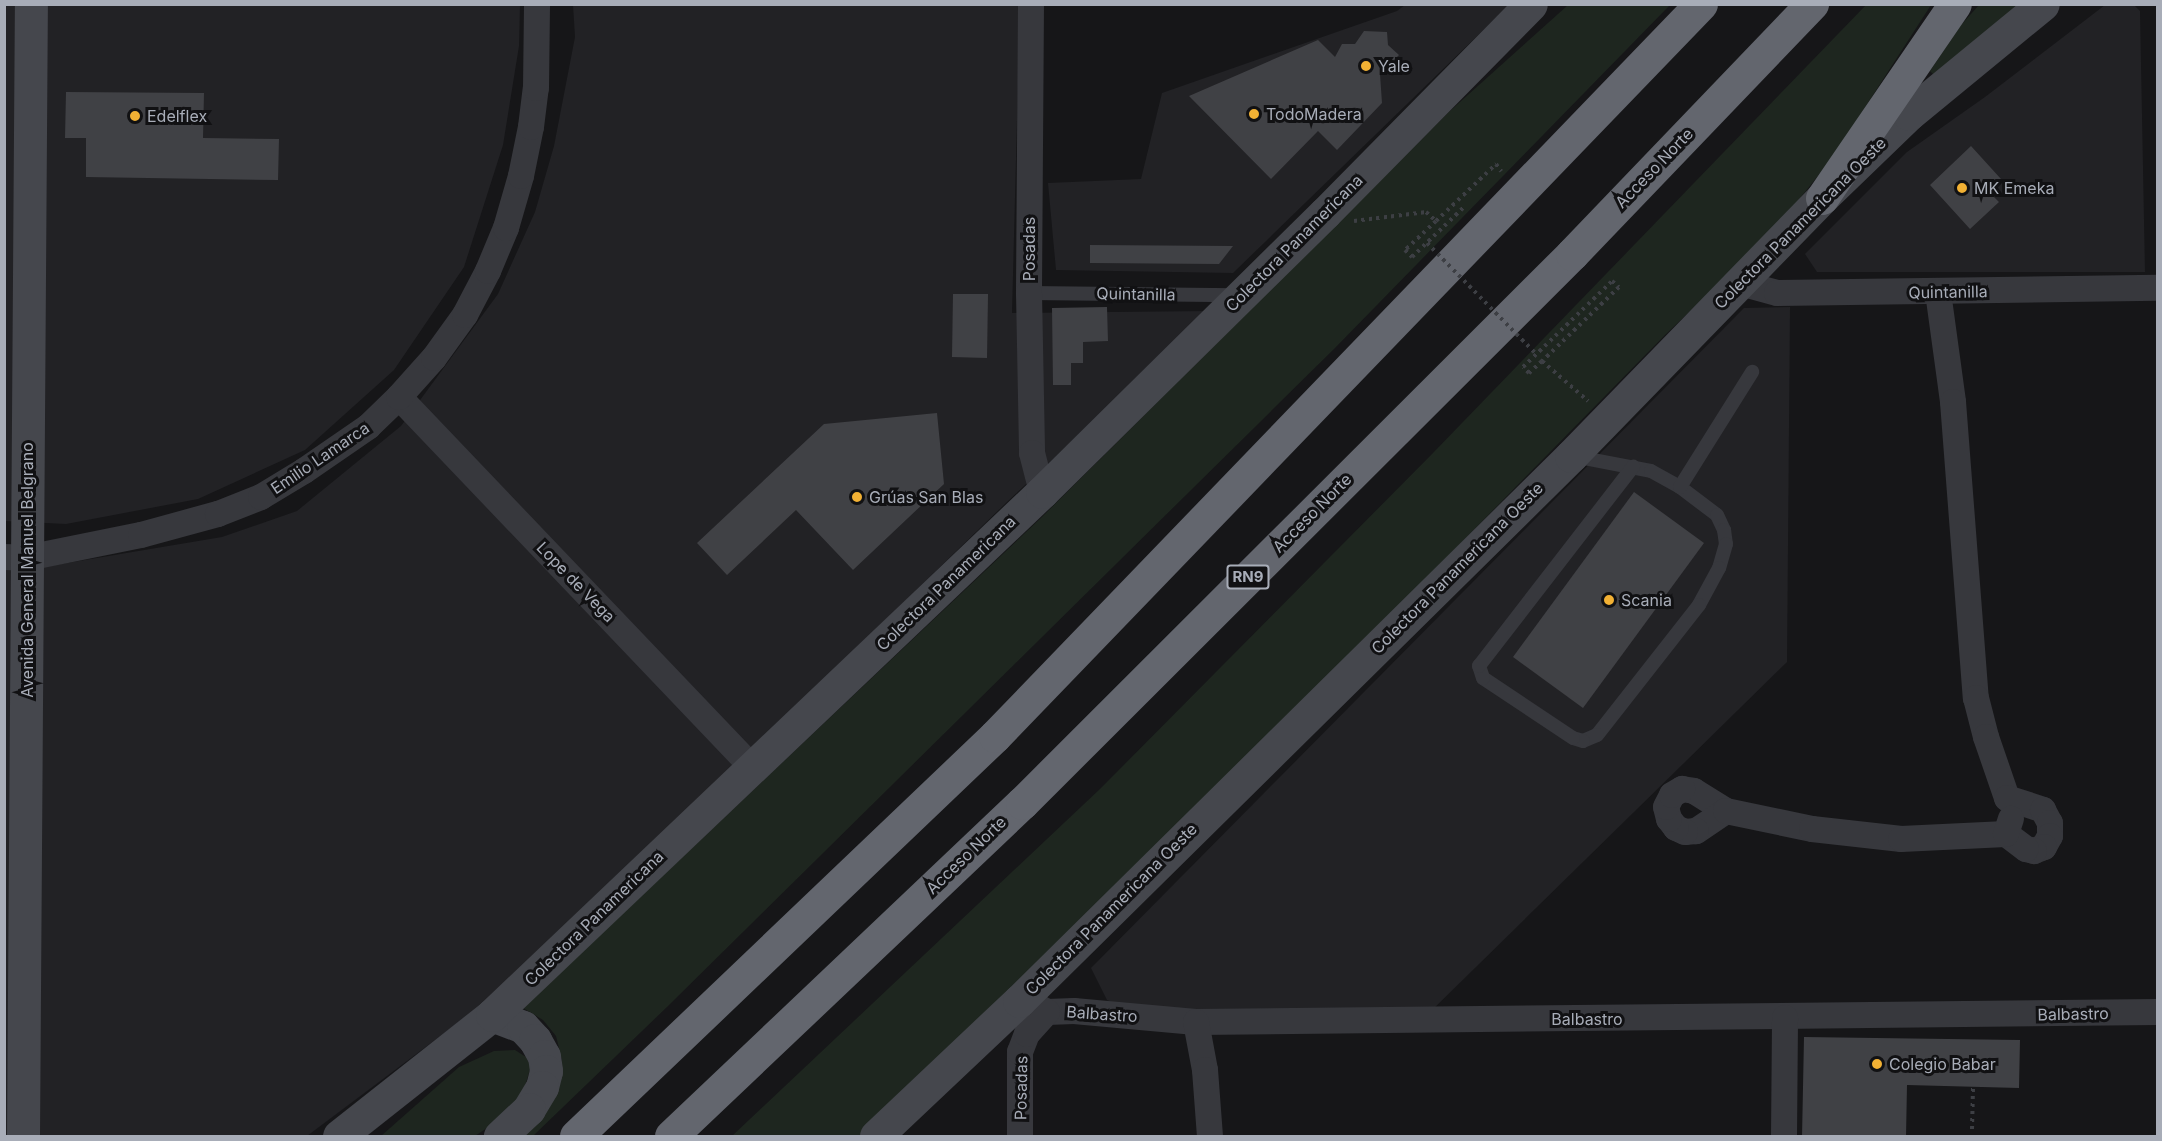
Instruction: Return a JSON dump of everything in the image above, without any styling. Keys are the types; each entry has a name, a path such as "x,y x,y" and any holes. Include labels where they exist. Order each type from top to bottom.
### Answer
{"highway":[{"path":"576,1137 995,736 1701,4"},
{"name":"Acceso Norte","path":"671,1137 1039,786 1572,254 1812,4"},
{"path":"1822,198 1955,4"}],"street":[{"name":"Avenida General Manuel Belgrano","path":"23,1137 16,557 31,4"},
{"name":"Emilio Lamarca","path":"16,557 190,524 261,496 340,447 368,426 399,397 434,358 465,315 489,271 506,228 521,176 531,127 536,88 537,4"},
{"name":"Posadas","path":"1032,4 1029,293 1032,453 1042,492"},
{"name":"Colectora Panamericana","path":"339,1137 492,1015 1042,492 1242,296 1531,4"},
{"name":"Colectora Panamericana Oeste","path":"876,1137 1034,1004 1822,198 1909,114 2043,4"},
{"name":"Quintanilla","path":"1740,283 1777,292 2157,288"},
{"path":"1938,292 1953,402 1976,699 1986,737 2012,813 2006,834"},
{"name":"Lope de Vega","path":"399,397 752,767"},
{"path":"1726,811 1812,829 1879,837 1947,838 2006,834 2026,849 2034,850 2044,847 2050,836 2050,822 2043,810 2007,798"},
{"name":"Posadas","path":"1020,1137 1020,1052 1034,1004"},
{"name":"Balbastro","path":"1034,1004 1074,1011 1196,1022 1785,1018 2157,1012"},
{"path":"492,1015 523,1027 535,1040 544,1056 546,1071 542,1086 528,1109 500,1137"},
{"path":"1784,1137 1785,1018"},
{"path":"1196,1022 1205,1070 1209,1137"}],"lane":[{"name":"Quintanilla","path":"1029,293 1242,296"},
{"path":"1680,487 1752,372"},
{"path":"1571,456 1633,467 1651,471 1680,487 1717,514 1724,530 1726,544 1719,568 1699,605 1597,735 1583,741 1572,738 1483,678 1479,666 1633,467"}],"path":[{"path":"1468,202 1412,257 1405,250 1497,165 1502,170 1494,178"},
{"path":"1325,213 1353,221 1426,212 1436,221"},
{"path":"1427,243 1536,354"},
{"path":"1612,281 1619,287 1542,361 1529,373 1522,367 1612,281"},
{"path":"1542,361 1609,418"},
{"path":"1972,1129 1973,1087"}],"shaded area":[{"path":"5,5 520,5 519,46 503,145 464,267 394,370 305,450 198,499 66,524 5,521"},
{"path":"573,5 1020,5 1012,313 1211,311 1008,501 507,986 307,1136 5,1136 5,565 49,566 222,537 297,511 401,426 498,294 535,212 554,146 575,37"},
{"path":"1405,5 1509,5 1233,273 1056,270 1048,183 1141,179 1162,93 1397,11"},
{"path":"1568,5 1670,5 1336,347 667,1007 533,1136 516,1136 559,1079 562,1060 556,1036 543,1020 523,1008 1043,516 1450,111"},
{"path":"1866,5 1931,5 1833,157 1773,232 1665,335 1396,609 867,1136 732,1136 1101,788 1432,454"},
{"path":"1979,5 2021,5 1934,75 1930,71 1961,25"},
{"path":"2105,5 2134,5 2140,11 2145,272 1817,272 1805,254 1907,152 1985,97"},
{"path":"1790,307 1787,662 1428,1014 1129,1010 1107,1000 1091,968 1744,308"},
{"path":"515,1050 526,1057 531,1066 522,1096 493,1124 475,1136 381,1136 459,1067 494,1051"}],"building":[{"path":"1364,31 1387,32 1388,45 1399,55 1380,74 1382,103 1337,150 1318,131 1271,179 1189,96 1318,40 1335,57 1342,44 1355,44"},
{"name":"Edelflex","path":"66,92 204,93 203,138 279,139 278,180 86,177 86,138 65,138"},
{"name":"MK Emeka","path":"1971,146 2001,179 1988,191 1999,202 1970,229 1930,185"},
{"path":"1090,245 1233,246 1219,264 1090,263"},
{"path":"953,294 988,294 987,358 952,357"},
{"path":"1107,307 1108,341 1083,342 1083,363 1071,363 1071,385 1053,385 1052,308"},
{"name":"Grúas San Blas","path":"937,413 944,484 853,570 796,510 727,575 697,543 824,424"},
{"name":"Scania","path":"1634,492 1704,543 1583,708 1513,657"},
{"path":"1804,1037 2020,1040 2019,1088 1907,1085 1906,1137 1802,1137"}],"place":[{"name":"Yale","path":"1366,66"},
{"name":"TodoMadera","path":"1254,114"},
{"name":"Edelflex","path":"135,116"},
{"name":"MK Emeka","path":"1962,188"},
{"name":"Grúas San Blas","path":"857,497"},
{"name":"Scania","path":"1609,600"},
{"name":"Colegio Babar","path":"1877,1064"}]}
